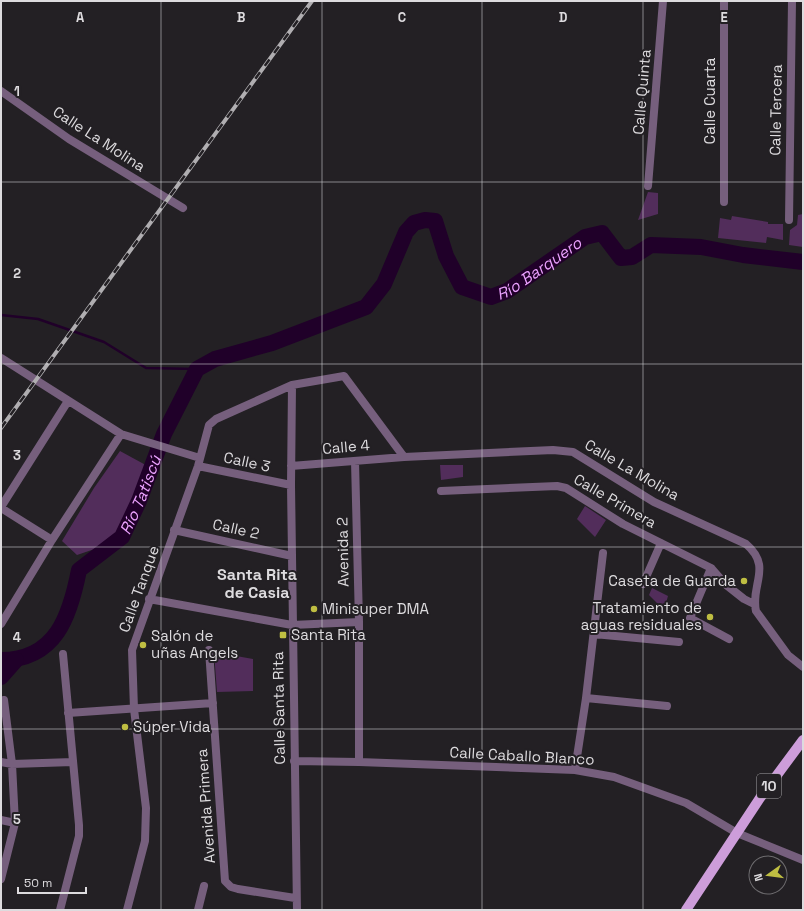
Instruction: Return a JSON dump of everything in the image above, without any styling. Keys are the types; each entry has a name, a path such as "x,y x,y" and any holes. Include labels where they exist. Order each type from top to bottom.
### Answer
{"main road":[{"name":"10","path":"686,910 737,833 803,740"}],"street":[{"name":"Calle Quinta","path":"648,186 663,1"},
{"name":"Calle Cuarta","path":"724,1 724,202"},
{"name":"Calle Tercera","path":"789,220 792,1"},
{"name":"Calle La Molina","path":"1,90 69,139 183,208"},
{"name":"Calle 3","path":"1,358 121,434 171,450 199,462 291,485"},
{"name":"Calle Tanque","path":"126,910 145,834 146,808 134,709 132,650 199,462 209,425 216,419 292,385 344,376 404,457"},
{"name":"Calle Santa Rita","path":"292,385 292,625 295,898 297,910"},
{"path":"52,540 1,508 68,401"},
{"path":"1,624 52,540 121,434"},
{"name":"Calle La Molina","path":"404,457 553,450 573,452 654,502 749,547 757,555 760,571 754,604"},
{"name":"Calle 4","path":"291,466 404,457"},
{"name":"Avenida 2","path":"355,461 359,622 359,762"},
{"name":"Calle Primera","path":"441,491 557,486 566,488 623,524 711,568 725,584 744,599 754,604"},
{"name":"Calle 2","path":"174,530 292,556"},
{"path":"643,584 661,543"},
{"path":"575,770 594,634 602,553"},
{"path":"711,568 690,618 729,639"},
{"path":"149,599 292,625 359,622"},
{"path":"754,604 760,618 788,655 803,667"},
{"path":"594,634 679,642"},
{"name":"Avenida Primera","path":"209,650 225,881 230,887 295,898"},
{"path":"60,910 79,836 63,654"},
{"path":"586,698 667,706"},
{"path":"1,879 15,823 12,764 4,700"},
{"path":"68,713 212,702"},
{"name":"Calle Caballo Blanco","path":"294,761 575,770 614,777 686,803 737,833 803,860"},
{"path":"1,762 12,764 73,762"},
{"path":"1,820 15,823"},
{"path":"198,910 204,886"}],"shaded area":[{"path":"648,192 658,193 658,214 638,220"},
{"path":"803,214 803,247 789,245 790,230 797,225 798,215"},
{"path":"732,216 768,222 768,224 783,224 783,240 767,237 766,243 718,238 720,218 731,220"},
{"path":"120,451 153,469 127,538 77,555 62,541 94,488"},
{"path":"440,465 463,465 463,477 441,480"},
{"path":"585,506 606,520 595,537 577,519"},
{"path":"652,588 668,596 664,610 649,595"},
{"path":"214,652 253,659 253,691 217,692"}],"waterway":[{"name":"Río Barquero","path":"1,660 20,658 35,652 47,644 65,619 71,603 79,570 122,537 139,501 164,434 197,369 215,359 272,343 366,307 384,284 406,232 414,223 425,220 435,221 446,256 462,287 491,297 507,291 585,237 602,233 621,258 632,257 651,245 701,247 743,255 803,262"},
{"path":"1,315 38,319 104,342 146,368 197,369"},
{"path":"1,677 16,660"}],"railway":[{"path":"1,428 312,1"}],"place":[{"name":"Caseta de Guarda","path":"744,581"},
{"name":"Minisuper DMA","path":"314,609"},
{"name":"Tratamiento de aguas residuales","path":"710,617"},
{"name":"Santa Rita","path":"283,635"},
{"name":"Salón de uñas Angels","path":"143,645"},
{"name":"Súper Vida","path":"125,727"}],"district":[{"name":"Santa Rita de Casia","path":"257,583"}],"water label":[{"name":"Río Tatiscú","path":"139,494"}]}
